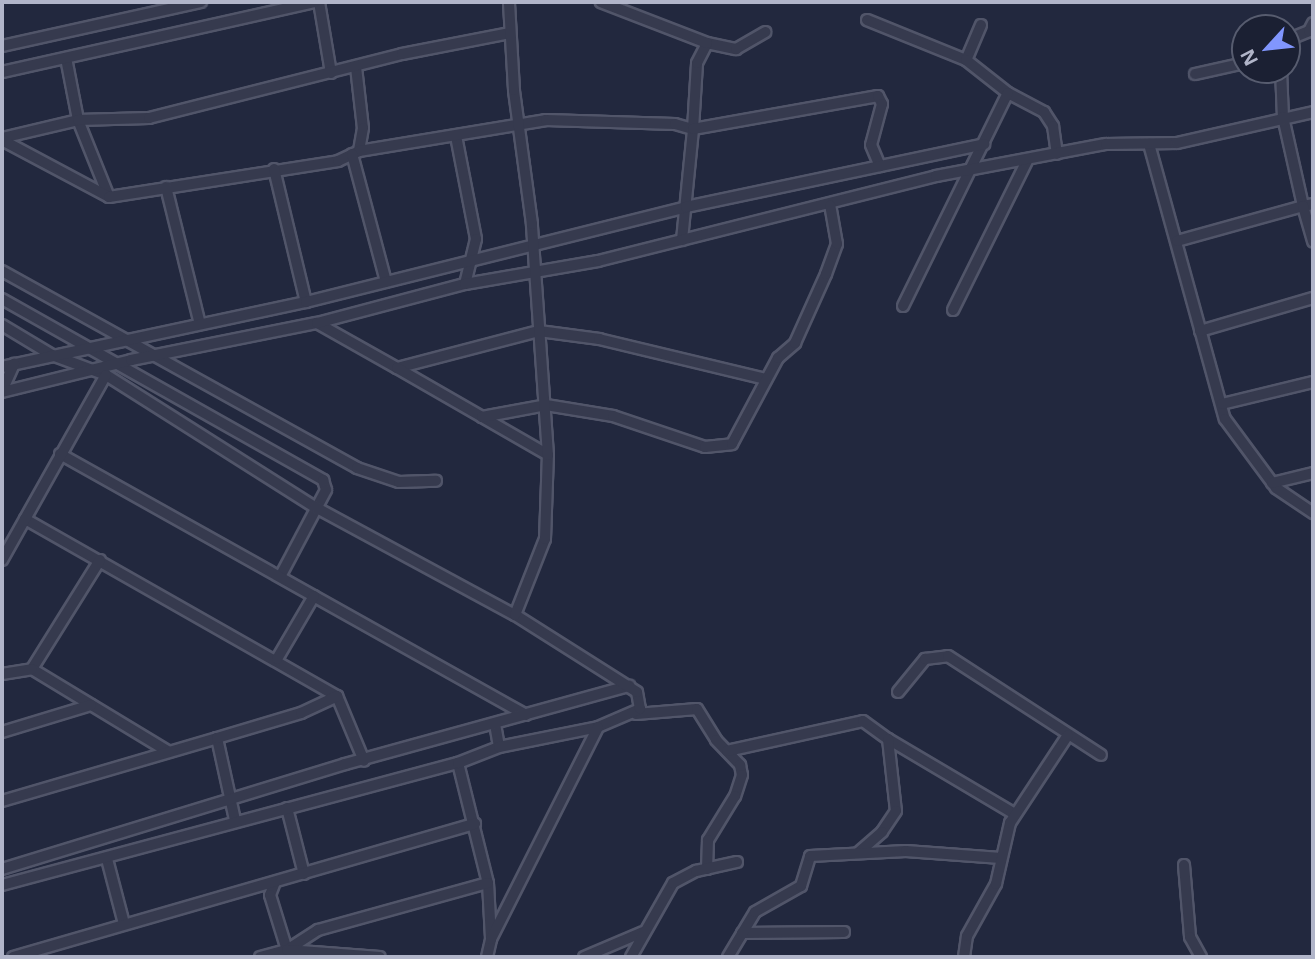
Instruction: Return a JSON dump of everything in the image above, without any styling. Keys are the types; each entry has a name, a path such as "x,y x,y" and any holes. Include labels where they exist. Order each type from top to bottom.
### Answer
{"street":[{"path":"2,46 201,2"},
{"path":"2,72 316,2 331,73"},
{"path":"509,2 510,33 534,248 548,455 545,539 514,615"},
{"path":"601,2 707,43 736,49 765,32"},
{"path":"867,20 966,60 1008,93 1044,112 1053,126 1057,154"},
{"path":"1301,35 1309,32 1313,23"},
{"path":"966,60 981,26"},
{"path":"2,139 78,120 149,118 356,67 510,33"},
{"path":"682,240 697,63 707,43"},
{"path":"66,58 78,120 108,197"},
{"path":"1195,74 1231,66"},
{"path":"356,67 363,128 356,153 386,282"},
{"path":"1282,84 1283,117 1308,205 1313,242"},
{"path":"903,306 972,171 1008,93"},
{"path":"2,139 108,197 338,161 356,153 521,125 594,121 675,124 693,130 878,96 882,104 871,145 880,166"},
{"path":"2,392 92,369 317,323 465,284 682,240 830,206 936,176 1106,144 1149,144 1210,137 1283,117 1313,112"},
{"path":"456,136 475,226 474,259 465,284"},
{"path":"2,367 306,302 474,259 534,248 686,207 984,144"},
{"path":"1149,144 1200,331 1233,436 1272,483 1313,513"},
{"path":"953,310 1027,161"},
{"path":"274,169 306,302"},
{"path":"166,187 200,324"},
{"path":"1177,241 1308,205"},
{"path":"481,417 546,405 614,416 705,447 724,448 737,438 778,358 795,343 826,274 837,244 830,206"},
{"path":"2,271 357,468 399,482 436,481"},
{"path":"1200,331 1313,298"},
{"path":"2,299 323,480 326,490 280,577"},
{"path":"317,323 548,455"},
{"path":"2,325 52,355 106,375 315,507 514,615 629,686 641,699 636,714"},
{"path":"397,368 539,331 599,339 766,379"},
{"path":"2,392 14,364"},
{"path":"2,560 106,375"},
{"path":"1222,404 1313,382"},
{"path":"60,454 526,715"},
{"path":"1272,483 1313,473"},
{"path":"25,519 277,659 337,696 363,761"},
{"path":"32,669 100,560"},
{"path":"277,659 314,596"},
{"path":"898,692 925,659 948,656 1101,755"},
{"path":"2,674 32,669 169,752"},
{"path":"2,869 231,799 629,686"},
{"path":"2,802 301,713 337,696"},
{"path":"2,732 91,705"},
{"path":"2,885 107,859 235,820 458,763 499,747 598,727 636,714 697,709 742,775 708,840 707,869"},
{"path":"727,751 863,721 888,739 1015,814"},
{"path":"495,724 499,747"},
{"path":"487,957 491,939 598,727"},
{"path":"964,957 967,936 996,884 1015,814 1068,734"},
{"path":"217,738 235,820"},
{"path":"858,853 882,832 896,811 888,739"},
{"path":"458,763 488,883 491,939"},
{"path":"287,808 304,874"},
{"path":"13,957 475,824"},
{"path":"728,957 755,912 802,886 810,856 906,850 1001,858"},
{"path":"107,859 124,924"},
{"path":"631,957 673,883 707,869 737,862"},
{"path":"1184,866 1190,937 1201,957"},
{"path":"275,882 270,895 287,950"},
{"path":"260,957 287,950 318,930 488,883"},
{"path":"584,957 643,932"},
{"path":"742,933 844,932"},
{"path":"287,950 380,957"}]}
